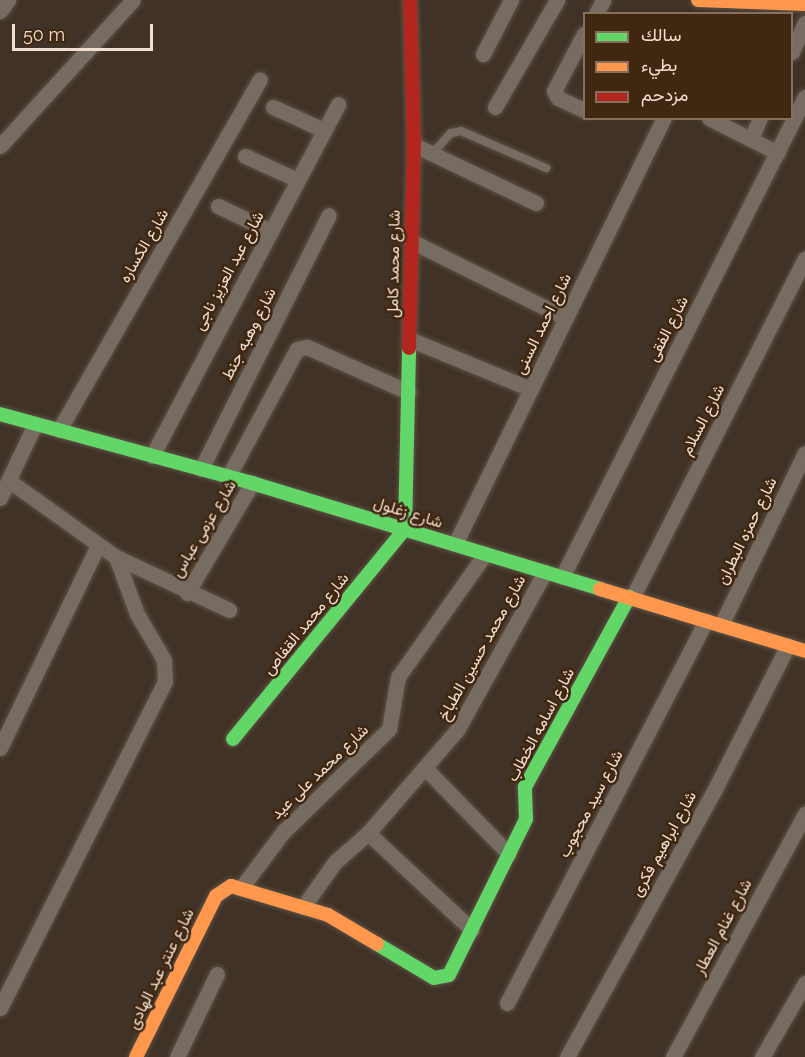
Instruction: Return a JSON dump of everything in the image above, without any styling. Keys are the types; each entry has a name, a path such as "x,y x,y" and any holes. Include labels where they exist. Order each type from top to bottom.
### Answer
{"street":[{"path":"0,11 8,0"},
{"path":"0,146 133,0"},
{"name":"شارع محمد كامل","path":"405,529 414,145 410,0"},
{"path":"483,54 511,0"},
{"path":"495,107 557,0"},
{"path":"698,0 718,7 805,4"},
{"path":"793,50 805,23"},
{"path":"583,38 554,91 558,98 583,109"},
{"name":"شارع الكساره","path":"59,430 260,79"},
{"name":"شارع الفقى","path":"562,577 805,97"},
{"name":"شارع عبد العزيز ناجى","path":"152,456 338,104"},
{"path":"273,107 324,130"},
{"name":"شارع احمد السنى","path":"455,544 663,120"},
{"path":"713,120 778,153"},
{"path":"751,139 759,120"},
{"path":"414,145 536,203"},
{"path":"245,156 298,180"},
{"path":"218,206 271,231"},
{"name":"شارع وهبه جنط","path":"201,469 329,215"},
{"path":"411,241 566,318"},
{"name":"شارع السلام","path":"631,598 805,258"},
{"path":"409,339 531,389"},
{"path":"228,477 293,352 307,347 408,392"},
{"name":"شارع زغلول","path":"0,414 252,483 706,621 800,647"},
{"path":"0,498 34,424"},
{"name":"شارع حمزه البطران","path":"722,625 805,453"},
{"path":"8,480 116,557 187,593 229,610"},
{"name":"شارع عزمى عباس","path":"187,593 252,483"},
{"name":"شارع محمد القفاص","path":"233,739 405,529"},
{"path":"0,748 98,545"},
{"name":"شارع محمد على عيد","path":"241,888 284,832 389,729 398,677 485,554"},
{"path":"0,1008 165,681 164,660 137,614 116,557"},
{"name":"شارع محمد حسين الطباخ","path":"303,907 335,862 368,833 425,768 466,716 545,572"},
{"name":"شارع اسامه الخطاب","path":"303,907 328,915 434,978 449,975 526,819 525,787 631,598"},
{"name":"شارع سيد محجوب","path":"507,1003 706,621"},
{"name":"شارع ابراهيم فكرى","path":"567,1057 715,789 800,647"},
{"path":"425,768 509,854"},
{"name":"شارع غنام العطار","path":"674,1057 805,814"},
{"path":"368,833 472,930"},
{"name":"شارع عنتر عبد الهادى","path":"136,1057 216,896 231,886 241,888"},
{"path":"241,888 303,907"},
{"path":"177,1057 217,974"},
{"path":"762,1057 805,983"}],"lane":[{"path":"432,154 451,133 461,131 546,168"}],"traffic: fast":[{"path":"233,739 405,529 409,348"},
{"path":"0,414 252,483 600,589"},
{"path":"377,944 434,978 449,975 526,819 525,787 629,597"}],"traffic: slow":[{"path":"698,0 805,4"},
{"path":"600,589 805,651"},
{"path":"136,1057 216,896 231,886 328,915 377,944"}],"traffic: jam":[{"path":"409,348 414,145 410,0"}]}
